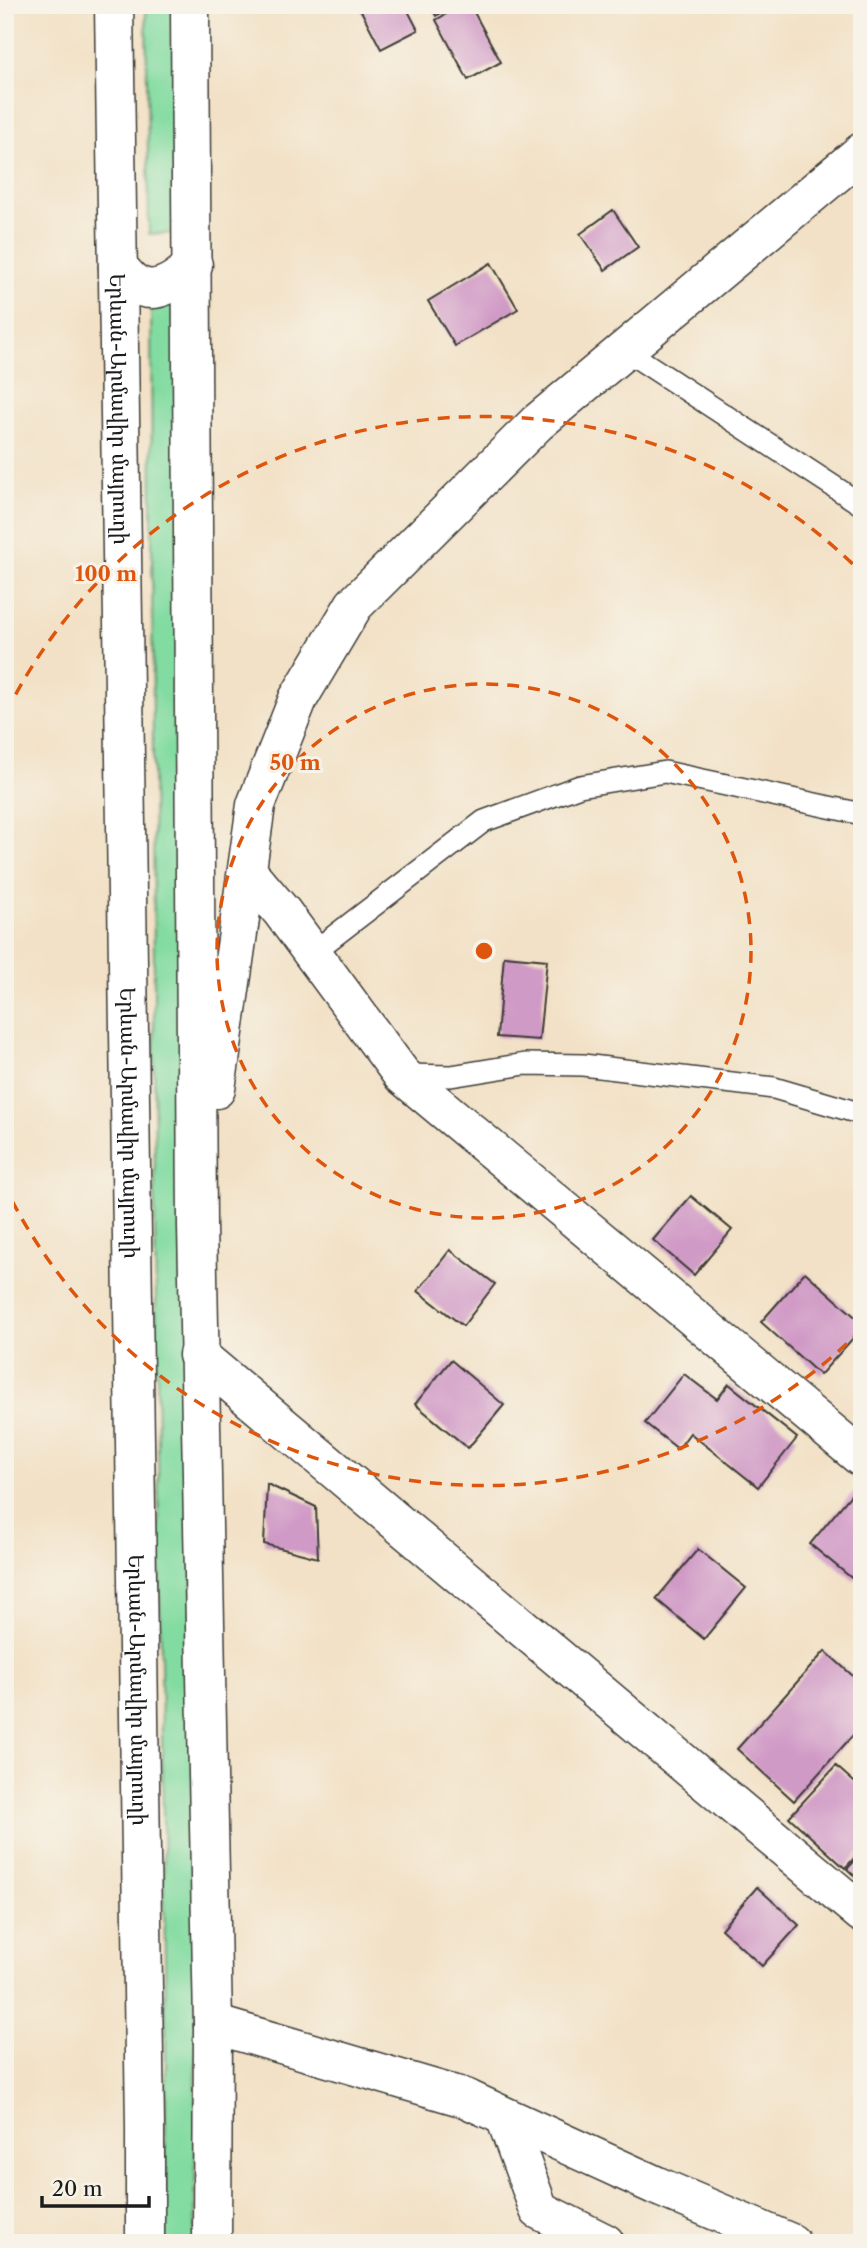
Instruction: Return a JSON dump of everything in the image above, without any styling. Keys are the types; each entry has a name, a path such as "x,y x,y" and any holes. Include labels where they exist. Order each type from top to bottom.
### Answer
{"main road":[{"name":"Երևան-Արմավիր մայրուղի","path":"114,5 145,2243"},
{"path":"190,5 198,1355 213,2024 212,2243"},
{"path":"197,1226 256,806 298,699 354,605 537,423 862,152"},
{"path":"117,267 135,285 156,288 177,281 193,265"},
{"path":"247,871 282,912 402,1075 862,1458"},
{"path":"198,1355 862,1913"},
{"path":"213,2024 465,2098 657,2186 791,2243"},
{"path":"505,2116 539,2210 605,2243"}],"lane":[{"path":"625,350 862,505"},
{"path":"312,953 484,821 580,786 665,772 862,814"},
{"path":"402,1075 451,1076 525,1064 583,1065 774,1088 862,1114"}],"green space":[{"path":"146,5 176,5 178,233 149,234"},
{"path":"151,303 182,303 196,2036 195,2243 165,2243 166,2035 155,1226"}],"building":[{"path":"358,5 405,5 418,30 381,49"},
{"path":"430,5 456,5 436,16"},
{"path":"462,5 470,5 501,62 468,80 436,20"},
{"path":"613,210 638,247 605,270 580,234"},
{"path":"491,263 518,309 455,346 428,301"},
{"path":"504,956 547,960 539,1040 497,1037"},
{"path":"691,1196 732,1230 694,1275 653,1240"},
{"path":"450,1250 495,1284 463,1326 418,1291"},
{"path":"805,1272 862,1323 862,1328 820,1375 761,1322"},
{"path":"451,1360 504,1405 468,1448 415,1404"},
{"path":"684,1374 717,1399 729,1384 797,1438 758,1487 690,1433 678,1449 645,1423"},
{"path":"267,1484 316,1507 318,1558 264,1544"},
{"path":"859,1485 862,1487 862,1571 854,1580 810,1544"},
{"path":"698,1549 746,1588 704,1639 656,1599"},
{"path":"825,1651 862,1684 862,1725 794,1801 737,1749"},
{"path":"836,1766 862,1789 862,1850 845,1868 789,1817"},
{"path":"862,1853 862,1883 847,1869"},
{"path":"757,1887 799,1925 762,1966 721,1929"}]}
